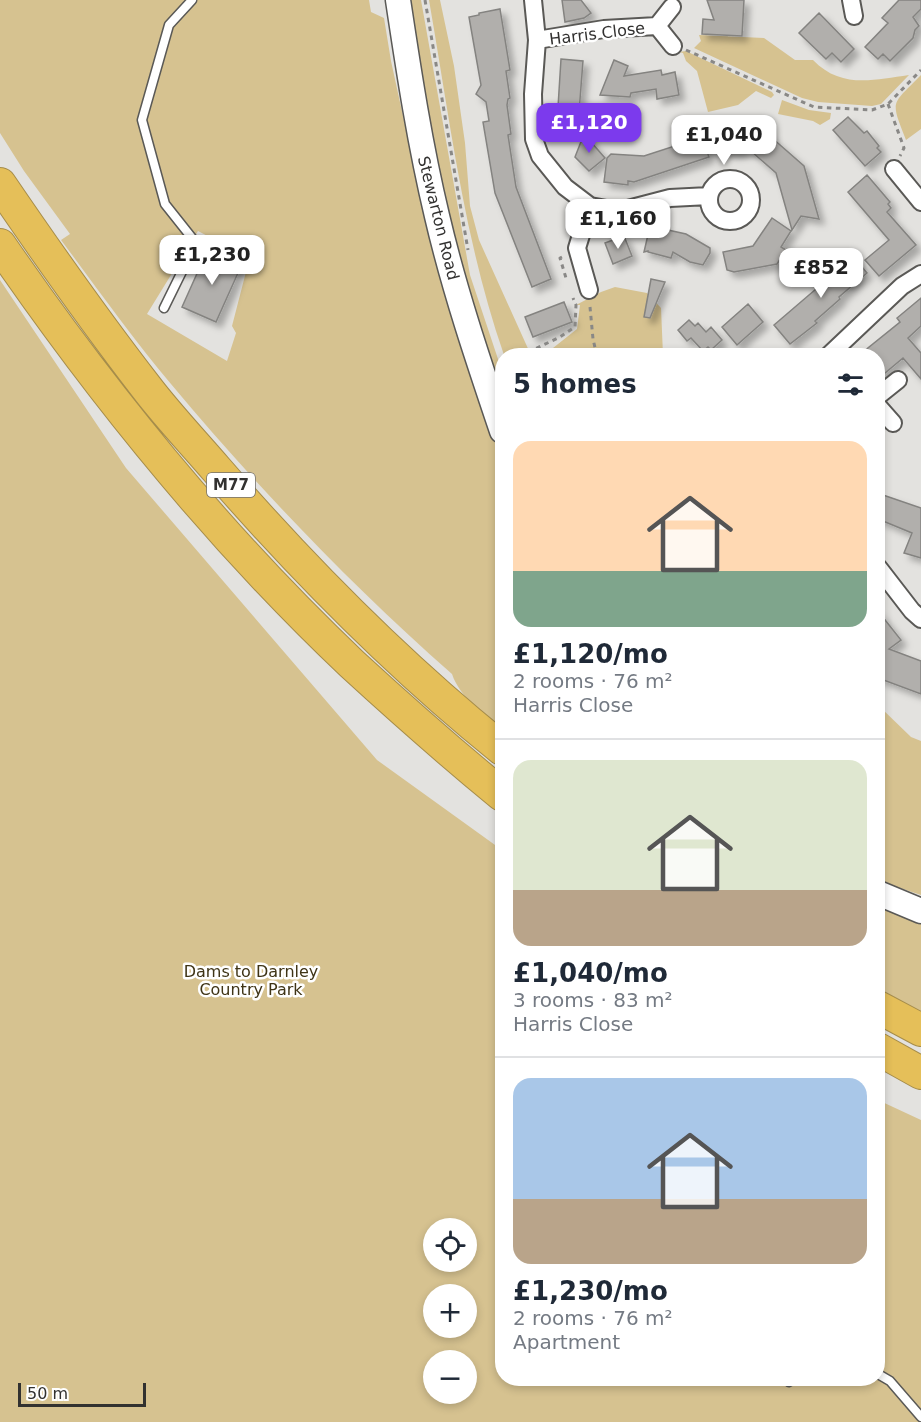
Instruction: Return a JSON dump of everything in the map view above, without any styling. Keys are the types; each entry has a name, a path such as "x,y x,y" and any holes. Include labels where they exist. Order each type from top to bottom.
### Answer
{"highway":[{"name":"M77","path":"0,184 56,266 147,388 253,511 376,636 495,744"},
{"name":"M77","path":"0,245 52,321 109,394 223,530 351,662 430,735 495,789"},
{"path":"885,1011 921,1030"},
{"path":"885,1053 921,1072"}],"main road":[{"name":"Stewarton Road","path":"398,0 423,151 438,218 459,297 495,409"},
{"path":"885,896 921,911"}],"street":[{"name":"Harris Close","path":"533,0 537,40 533,105 534,138 540,156 552,172 565,187 590,206"},
{"name":"Harris Close","path":"537,40 604,29 657,26 672,7"},
{"name":"Harris Close","path":"657,26 673,46"},
{"path":"894,169 918,191"},
{"path":"589,290 577,248 590,206 624,210 670,198 709,196"},
{"path":"837,348 902,286 921,274"},
{"path":"885,390 898,380"},
{"path":"885,414 893,423"},
{"path":"885,576 921,619"}],"lane":[{"path":"165,308 196,243 165,204 142,120 169,25 192,0"},
{"path":"885,1378 921,1417"}],"path":[{"path":"425,0 468,251"},
{"path":"673,46 814,107 872,110 888,105 921,70"},
{"path":"888,105 904,148 894,169"},
{"path":"569,286 560,258 577,248"},
{"path":"589,290 595,348"},
{"path":"537,348 575,327 576,305 573,296"}],"green space":[{"path":"0,0 369,0 371,12 384,18 413,162 451,312 495,442 495,723 467,698 452,674 306,535 237,461 171,384 61,240 70,234 24,171 0,133","holes":["198,231 240,253 247,268 232,326 236,333 227,361 147,314"]},
{"path":"410,0 421,0 470,275 495,350 495,378 474,314 434,157"},
{"path":"429,0 440,0 454,66 465,143 470,206 479,240 528,348 502,348 478,268 451,135"},
{"path":"699,35 764,38 795,60 813,60 824,69 846,79 870,80 909,75 881,104 872,106 818,102 802,98 694,48 701,41"},
{"path":"686,51 774,95 771,98 756,91 738,105 708,112 697,71 686,61 683,53 679,52"},
{"path":"921,75 921,129 906,140 897,117 896,104"},
{"path":"782,100 809,110 831,113 830,119 820,125 813,121 778,114"},
{"name":"Dams to Darnley Country Park","path":"0,280 126,468 377,760 495,845 495,1386 885,1386 885,1103 921,1120 921,1422 0,1422"},
{"path":"615,287 647,293 661,308 663,348 553,348 577,329 580,305 576,305 601,292"},
{"path":"885,712 911,737 921,741 921,895 885,882"},
{"path":"885,909 921,923 921,1012 885,992"}],"building":[{"path":"562,0 581,0 591,13 584,18 565,22"},
{"path":"707,0 744,0 742,36 702,34 703,19 714,20"},
{"path":"899,0 921,0 921,9 913,17 919,26 913,38 890,61 883,54 878,59 865,47 888,23 882,18"},
{"path":"500,9 510,70 506,71 510,98 507,105 511,134 508,135 516,187 551,279 532,287 495,193 483,122 489,121 486,102 476,94 481,85 469,17"},
{"path":"819,13 854,49 841,62 832,53 826,59 799,33"},
{"path":"561,59 583,61 578,125 557,123"},
{"path":"614,60 628,66 624,76 661,70 662,75 675,72 679,95 657,99 656,89 631,93 630,97 600,95"},
{"path":"848,117 864,133 867,131 879,146 877,148 881,152 865,166 833,130"},
{"path":"720,125 759,135 763,130 804,166 819,219 801,216 792,230 776,173 744,145 742,152 736,151 735,153 705,146 709,157 634,182 628,181 628,185 604,182 607,158 611,154 644,156 718,132"},
{"path":"584,134 605,158 589,171 575,157"},
{"path":"867,175 890,202 888,204 891,208 887,212 916,245 879,276 865,260 889,240 848,192"},
{"path":"772,218 791,231 781,247 786,250 777,264 734,272 727,270 723,252 753,246"},
{"path":"650,226 686,234 710,248 710,253 703,265 690,262 673,252 671,258 648,251 644,252"},
{"path":"624,236 632,256 613,264 605,243"},
{"path":"208,249 242,264 216,322 182,307"},
{"path":"852,255 867,273 815,321 817,323 790,344 774,325 830,277 824,270 838,258 843,263"},
{"path":"651,279 665,282 650,318 644,317"},
{"path":"921,298 921,326 908,338 921,353 921,379 903,358 885,373 885,348 868,348 900,322 897,318"},
{"path":"564,302 572,322 533,337 525,317"},
{"path":"748,304 763,322 737,345 722,327"},
{"path":"689,320 695,326 698,323 706,332 711,327 722,340 713,348 700,348 691,338 687,341 678,330"},
{"path":"885,496 921,508 921,558 904,553 912,533 885,522"},
{"path":"885,620 901,640 889,649 921,661 921,694 885,681"}]}
